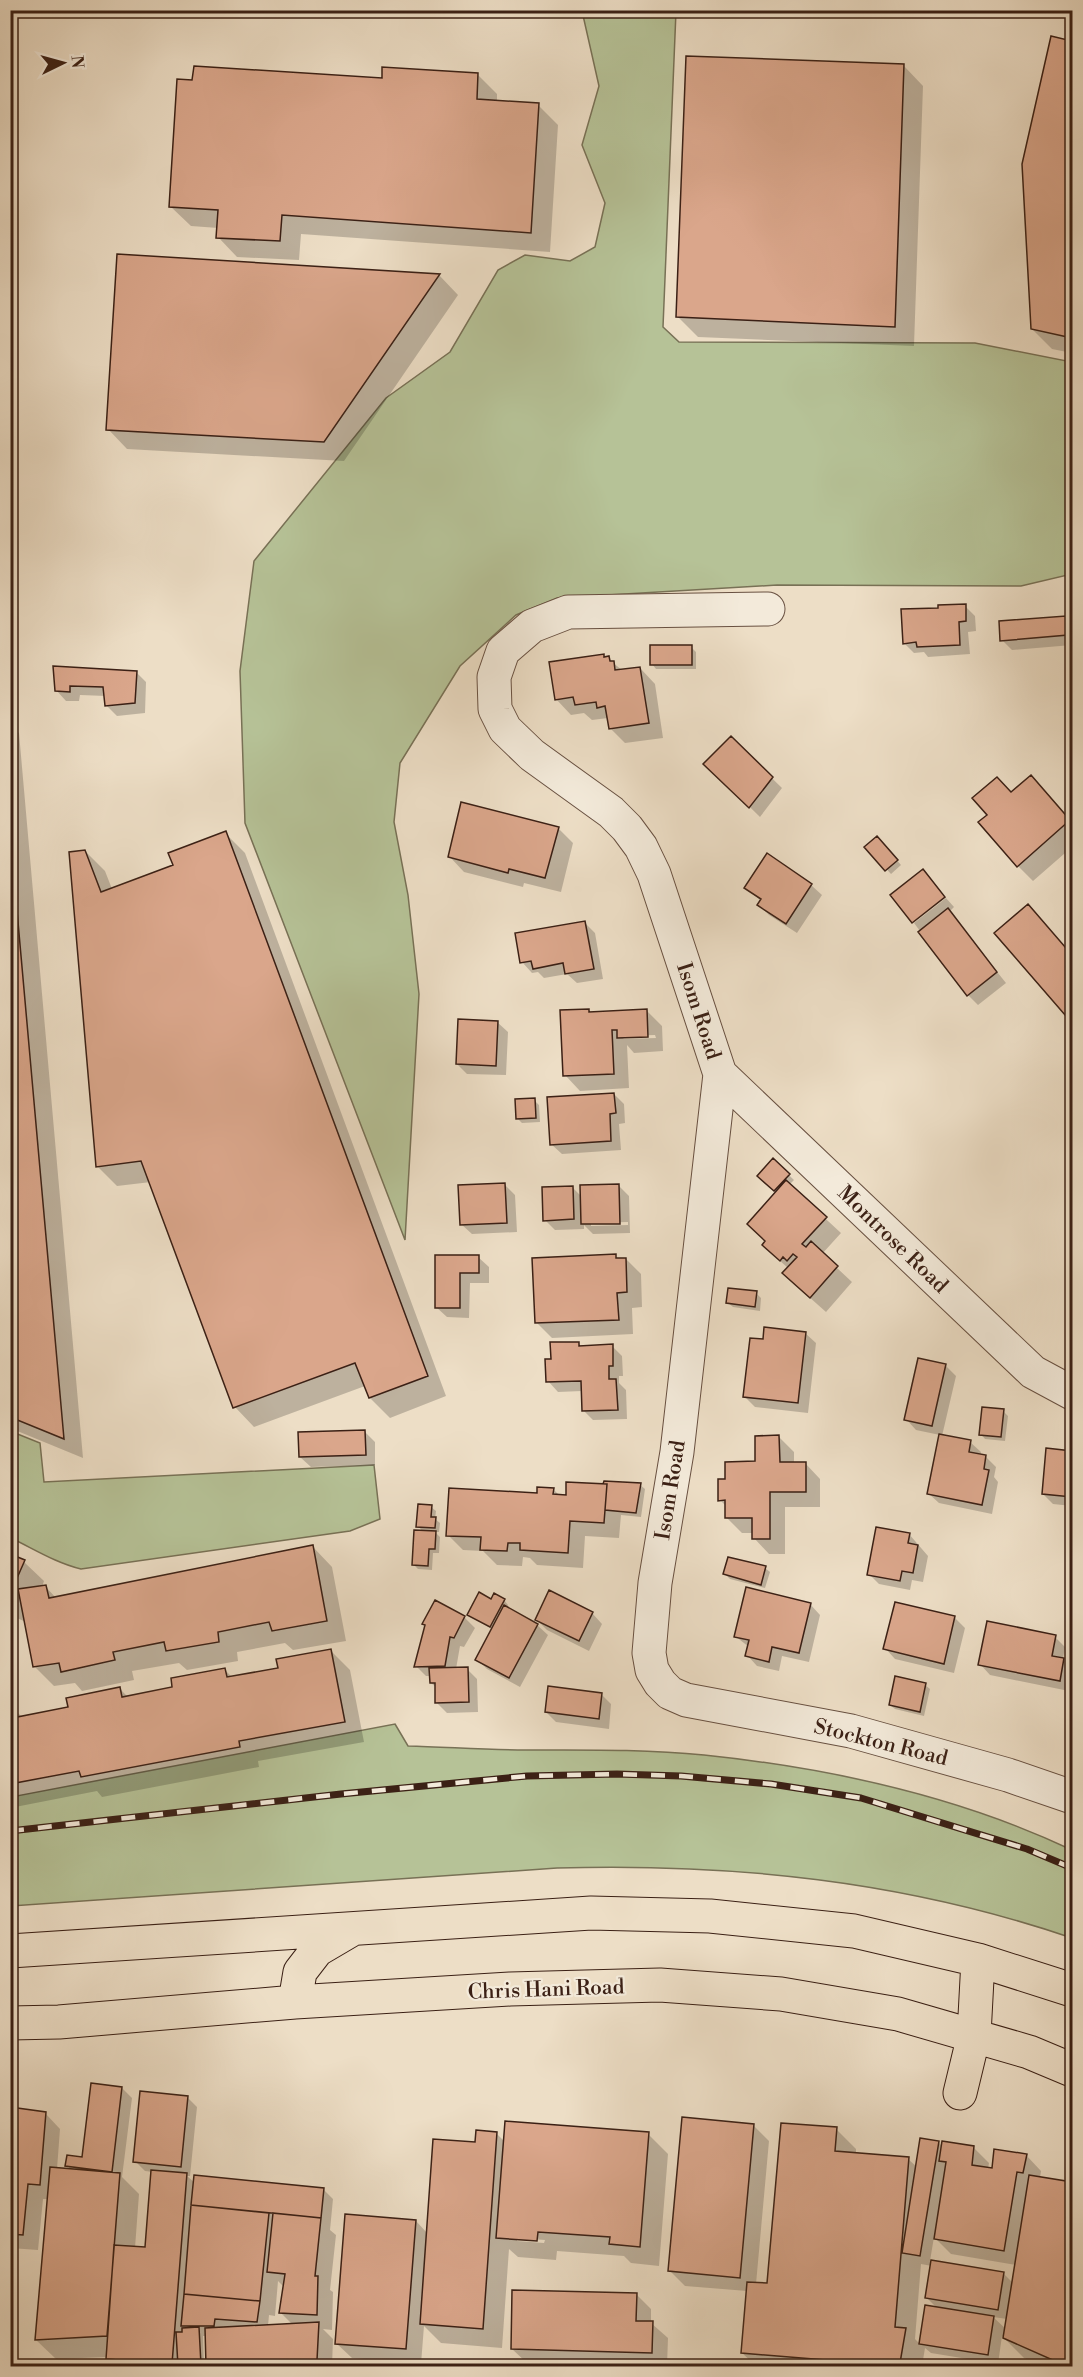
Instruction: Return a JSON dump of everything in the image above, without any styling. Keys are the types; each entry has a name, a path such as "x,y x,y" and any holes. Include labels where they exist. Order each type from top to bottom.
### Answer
{"main road":[{"path":"10,1951 591,1913 710,1916 855,1930 978,1959 1072,1990"},
{"path":"295,2002 300,1972 317,1950 353,1929"},
{"path":"960,2093 974,2035 978,1959"},
{"name":"Chris Hani Road","path":"10,2023 71,2021 295,2002 510,1989 660,1985 781,1994 898,2014 1029,2052 1072,2070"}],"street":[{"name":"Isom Road","path":"686,1700 670,1693 660,1683 652,1670 649,1653 655,1583 677,1452 720,1074 654,874 641,847 611,812 532,755 505,729 495,709 494,677 503,651 532,626 568,612 768,609"},
{"name":"Montrose Road","path":"720,1074 1033,1372 1072,1393"},
{"name":"Stockton Road","path":"686,1700 851,1731 1008,1775 1072,1797"}],"green space":[{"path":"582,11 676,11 663,327 679,342 975,343 1072,362 1072,574 1021,586 777,585 557,598 516,615 460,666 400,763 394,822 408,895 419,994 405,1240 245,823 240,671 254,561 386,398 450,352 498,270 525,255 570,261 595,247 605,203 582,145 599,86"},
{"path":"10,1431 40,1443 44,1482 374,1465 380,1519 350,1531 81,1569 11,1538"},
{"path":"395,1724 408,1746 638,1751 704,1755 845,1777 892,1787 984,1814 1072,1850 1072,1938 1009,1918 882,1889 753,1873 623,1867 557,1868 11,1906 11,1797"}],"building":[{"path":"1051,36 1072,41 1072,338 1031,329 1022,164"},
{"path":"686,56 904,64 895,327 676,317"},
{"path":"194,66 382,78 382,67 478,73 477,99 539,103 531,233 282,215 280,241 216,238 218,210 169,207 177,79 192,80"},
{"path":"117,254 440,274 324,442 106,430"},
{"path":"966,604 966,621 959,622 960,645 917,647 916,642 903,644 901,609 938,608 938,605"},
{"path":"1066,616 1068,635 1000,641 999,621"},
{"path":"650,645 692,645 692,665 650,665"},
{"path":"604,654 604,657 609,656 610,661 614,661 615,670 640,667 649,723 609,729 605,706 597,708 596,702 575,705 573,697 555,700 549,662"},
{"path":"53,666 137,671 135,703 105,706 103,687 70,686 70,692 55,691"},
{"path":"731,736 773,777 749,808 703,764"},
{"path":"1031,775 1070,820 1017,867 978,822 987,815 972,798 997,777 1011,792"},
{"path":"461,802 559,827 545,878 509,869 508,873 448,857"},
{"path":"226,831 428,1376 369,1398 355,1363 233,1408 141,1161 96,1167 69,852 85,850 101,892 173,865 168,853"},
{"path":"10,832 64,1439 10,1417"},
{"path":"877,836 898,860 885,871 864,847"},
{"path":"767,853 812,884 786,924 757,905 761,899 744,888"},
{"path":"923,869 945,897 912,923 890,895"},
{"path":"1028,904 1072,955 1072,1023 994,933"},
{"path":"948,908 997,972 967,996 918,932"},
{"path":"585,921 594,969 565,974 563,963 533,969 531,961 520,963 515,933"},
{"path":"589,1009 589,1012 647,1009 648,1037 617,1038 617,1030 612,1030 614,1074 563,1076 560,1010"},
{"path":"458,1019 498,1021 496,1066 456,1064"},
{"path":"614,1093 616,1113 610,1114 611,1141 550,1145 547,1097"},
{"path":"535,1098 536,1118 516,1119 515,1099"},
{"path":"773,1158 790,1174 774,1191 757,1176"},
{"path":"786,1180 827,1217 802,1244 806,1247 811,1241 838,1266 810,1298 782,1273 797,1257 793,1254 787,1261 783,1257 780,1261 762,1245 765,1241 747,1224"},
{"path":"505,1183 507,1223 460,1225 458,1185"},
{"path":"619,1184 620,1224 581,1224 580,1185"},
{"path":"573,1186 574,1219 543,1221 542,1187"},
{"path":"616,1254 616,1258 626,1258 627,1292 617,1293 619,1320 535,1323 532,1258"},
{"path":"435,1255 479,1255 479,1273 460,1273 460,1308 435,1308"},
{"path":"728,1288 757,1291 755,1307 726,1303"},
{"path":"764,1327 806,1332 798,1403 743,1397 750,1338 763,1339"},
{"path":"550,1342 579,1342 579,1346 613,1344 613,1366 609,1366 609,1379 616,1379 618,1410 582,1411 581,1381 546,1382 545,1359 551,1359"},
{"path":"918,1358 946,1364 932,1426 904,1420"},
{"path":"982,1407 1004,1409 1001,1437 979,1435"},
{"path":"365,1430 366,1455 299,1457 298,1432"},
{"path":"939,1434 971,1440 969,1452 986,1455 984,1469 989,1470 982,1505 927,1494"},
{"path":"779,1435 780,1462 806,1462 806,1492 770,1492 770,1539 752,1539 752,1518 725,1518 725,1500 718,1501 718,1479 725,1479 725,1462 755,1461 755,1436"},
{"path":"1046,1448 1072,1451 1072,1497 1042,1494"},
{"path":"604,1481 641,1483 636,1513 605,1510 607,1484 603,1484"},
{"path":"566,1482 607,1484 604,1523 570,1521 568,1553 520,1550 520,1543 508,1543 507,1551 480,1550 481,1537 446,1536 449,1488 537,1493 537,1487 554,1488 553,1494 566,1495"},
{"path":"418,1504 432,1505 431,1517 436,1517 435,1528 416,1527"},
{"path":"876,1527 910,1533 908,1543 918,1545 913,1573 902,1571 900,1581 867,1575"},
{"path":"414,1530 436,1531 435,1549 429,1549 428,1566 412,1565"},
{"path":"313,1545 327,1621 272,1631 269,1622 218,1632 219,1642 166,1651 164,1642 113,1652 115,1660 61,1672 59,1663 33,1667 18,1589 46,1585 49,1598"},
{"path":"10,1554 25,1560 10,1594"},
{"path":"728,1557 766,1566 761,1585 723,1574"},
{"path":"746,1587 811,1603 799,1653 772,1647 769,1662 745,1656 749,1640 734,1637"},
{"path":"549,1590 593,1612 579,1641 535,1620"},
{"path":"479,1592 491,1599 494,1593 505,1599 490,1627 467,1615"},
{"path":"435,1600 465,1616 454,1638 450,1637 445,1666 414,1667 425,1625 422,1624"},
{"path":"895,1602 955,1616 944,1664 883,1649"},
{"path":"504,1605 538,1624 509,1678 475,1660"},
{"path":"987,1621 1056,1635 1052,1656 1064,1658 1060,1681 978,1665"},
{"path":"331,1649 345,1722 239,1741 240,1747 81,1777 79,1771 10,1784 10,1708 15,1708 17,1717 68,1707 66,1698 120,1687 122,1697 172,1687 171,1678 225,1668 227,1677 278,1668 276,1659"},
{"path":"468,1667 469,1702 435,1703 435,1683 430,1683 429,1668"},
{"path":"895,1676 926,1683 920,1712 889,1705"},
{"path":"548,1686 602,1693 599,1719 545,1712"},
{"path":"91,2083 122,2087 112,2172 65,2166 67,2155 82,2157"},
{"path":"140,2091 188,2096 181,2167 133,2162"},
{"path":"10,2107 46,2112 40,2185 28,2184 23,2235 10,2234"},
{"path":"682,2117 754,2124 740,2278 668,2271"},
{"path":"505,2121 649,2132 640,2247 609,2244 610,2237 538,2232 537,2241 496,2238"},
{"path":"781,2123 837,2127 835,2151 909,2157 895,2327 906,2328 900,2363 741,2353 747,2282 767,2283"},
{"path":"476,2130 497,2132 483,2329 420,2324 433,2139 475,2142"},
{"path":"920,2138 939,2141 920,2256 902,2253"},
{"path":"942,2141 974,2146 972,2165 992,2168 994,2149 1027,2154 1023,2173 1017,2172 1004,2251 934,2239 946,2162 939,2161"},
{"path":"50,2167 120,2173 107,2336 35,2340"},
{"path":"151,2170 187,2173 172,2364 106,2359 114,2245 145,2247"},
{"path":"194,2175 324,2188 321,2218 191,2205"},
{"path":"1029,2175 1072,2182 1072,2350 1064,2365 1003,2338"},
{"path":"191,2205 269,2213 260,2301 184,2294"},
{"path":"273,2213 321,2218 315,2276 318,2276 317,2315 279,2313 285,2274 267,2272"},
{"path":"345,2214 416,2220 406,2349 335,2344"},
{"path":"931,2260 1004,2272 998,2310 925,2298"},
{"path":"512,2290 637,2293 636,2321 653,2321 652,2353 511,2349"},
{"path":"184,2294 260,2301 257,2322 215,2319 214,2326 181,2326"},
{"path":"925,2305 994,2316 988,2355 919,2344"},
{"path":"319,2322 317,2360 206,2366 205,2328"},
{"path":"199,2327 201,2365 178,2366 176,2332 182,2332 182,2328"}],"railway":[{"path":"10,1831 527,1776 617,1774 681,1776 771,1784 861,1798 1027,1849 1072,1868"}]}
